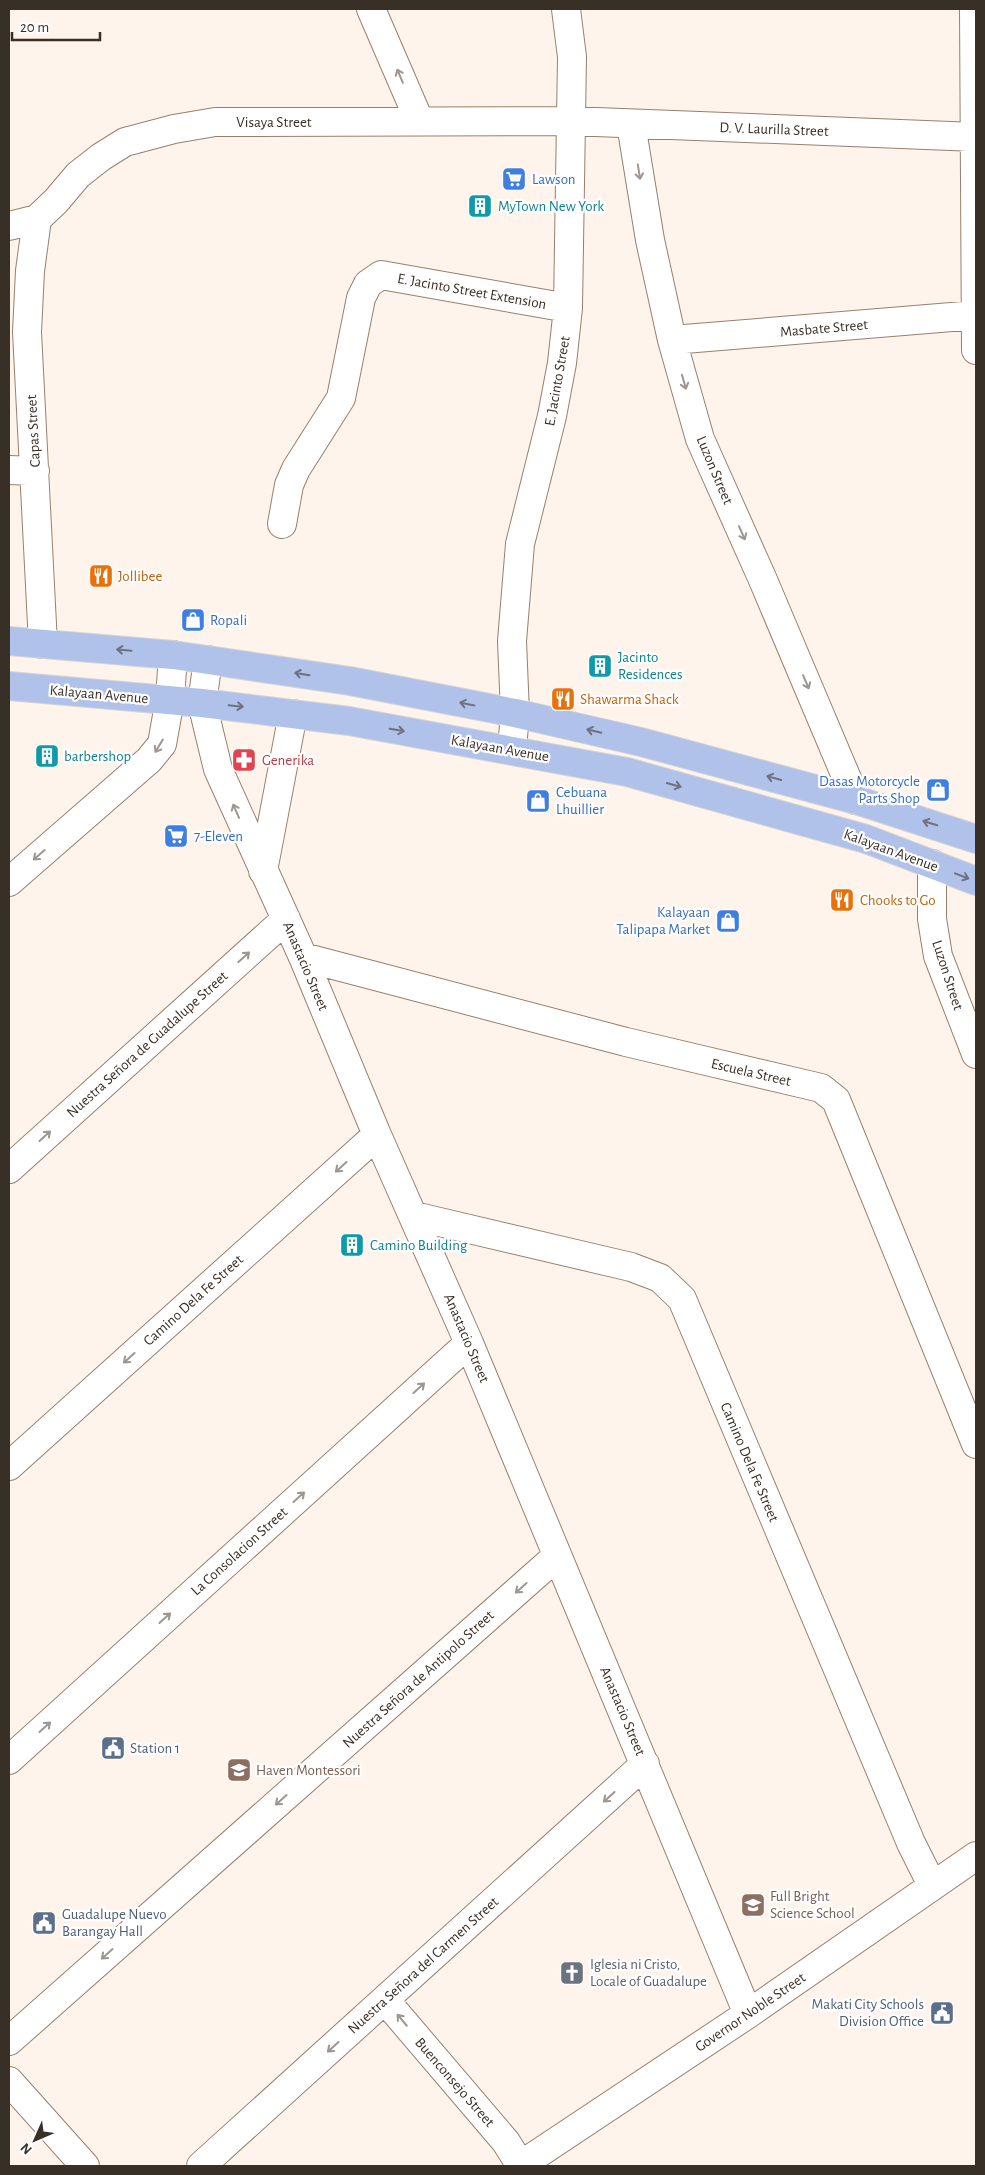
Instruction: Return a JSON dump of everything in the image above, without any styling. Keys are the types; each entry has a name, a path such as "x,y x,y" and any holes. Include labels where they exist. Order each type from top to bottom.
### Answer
{"main road":[{"path":"9,641 173,655 350,681 515,713 641,742 856,800 976,839"},
{"name":"Kalayaan Avenue","path":"9,686 202,703 293,714 512,750 627,772 866,839 976,881"}],"street":[{"path":"371,9 419,120"},
{"name":"E. Jacinto Street","path":"512,750 515,713 512,641 520,544 552,416 562,363 568,308 572,57 566,9"},
{"path":"974,9 976,350"},
{"name":"Visaya Street","path":"9,226 37,219 56,201 78,175 101,157 125,142 174,129 215,122 571,121"},
{"name":"D. V. Laurilla Street","path":"571,121 976,137"},
{"name":"Luzon Street","path":"631,124 650,240 672,340 700,439 763,580 856,800"},
{"name":"Capas Street","path":"37,219 30,271 22,470 42,644"},
{"name":"E. Jacinto Street Extension","path":"282,524 289,485 296,469 341,398 361,298 368,284 381,275 568,308"},
{"name":"Masbate Street","path":"672,340 976,315"},
{"path":"9,882 150,760 162,744 170,700 173,655"},
{"name":"Anastacio Street","path":"208,660 202,703 218,769 303,957 377,1135 469,1343 748,2014"},
{"path":"263,871 293,714"},
{"name":"Luzon Street","path":"932,864 932,919 938,956 976,1054"},
{"name":"Nuestra Señora de Guadalupe Street","path":"9,1168 286,919"},
{"name":"Escuela Street","path":"303,957 626,1042 821,1088 836,1100 976,1444"},
{"name":"Camino Dela Fe Street","path":"9,1466 377,1135"},
{"name":"Camino Dela Fe Street","path":"414,1216 631,1268 660,1278 682,1299 911,1843 932,1885"},
{"name":"La Consolacion Street","path":"9,1760 469,1343"},
{"name":"Nuestra Señora de Antipolo Street","path":"9,2041 557,1556"},
{"name":"Nuestra Señora del Carmen Street","path":"201,2166 645,1764"},
{"name":"Governor Noble Street","path":"521,2166 748,2014 976,1856"},
{"name":"Buenconsejo Street","path":"385,2000 506,2142 521,2166"},
{"path":"9,2081 85,2166"}],"place":[{"name":"Lawson","path":"514,179"},
{"name":"MyTown New York","path":"480,206"},
{"name":"Jollibee","path":"101,576"},
{"name":"Ropali","path":"193,620"},
{"name":"Jacinto Residences","path":"600,666"},
{"name":"Shawarma Shack","path":"563,699"},
{"name":"barbershop","path":"47,756"},
{"name":"Generika","path":"244,760"},
{"name":"Dasas Motorcycle Parts Shop","path":"938,790"},
{"name":"Cebuana Lhuillier","path":"538,801"},
{"name":"7-Eleven","path":"176,836"},
{"name":"Chooks to Go","path":"842,900"},
{"name":"Kalayaan Talipapa Market","path":"728,921"},
{"name":"Camino Building","path":"352,1245"},
{"name":"Station 1","path":"113,1748"},
{"name":"Haven Montessori","path":"239,1770"},
{"name":"Full Bright Science School","path":"753,1905"},
{"name":"Guadalupe Nuevo Barangay Hall","path":"44,1923"},
{"name":"Iglesia ni Cristo, Locale of Guadalupe","path":"572,1973"},
{"name":"Makati City Schools Division Office","path":"942,2013"}]}
